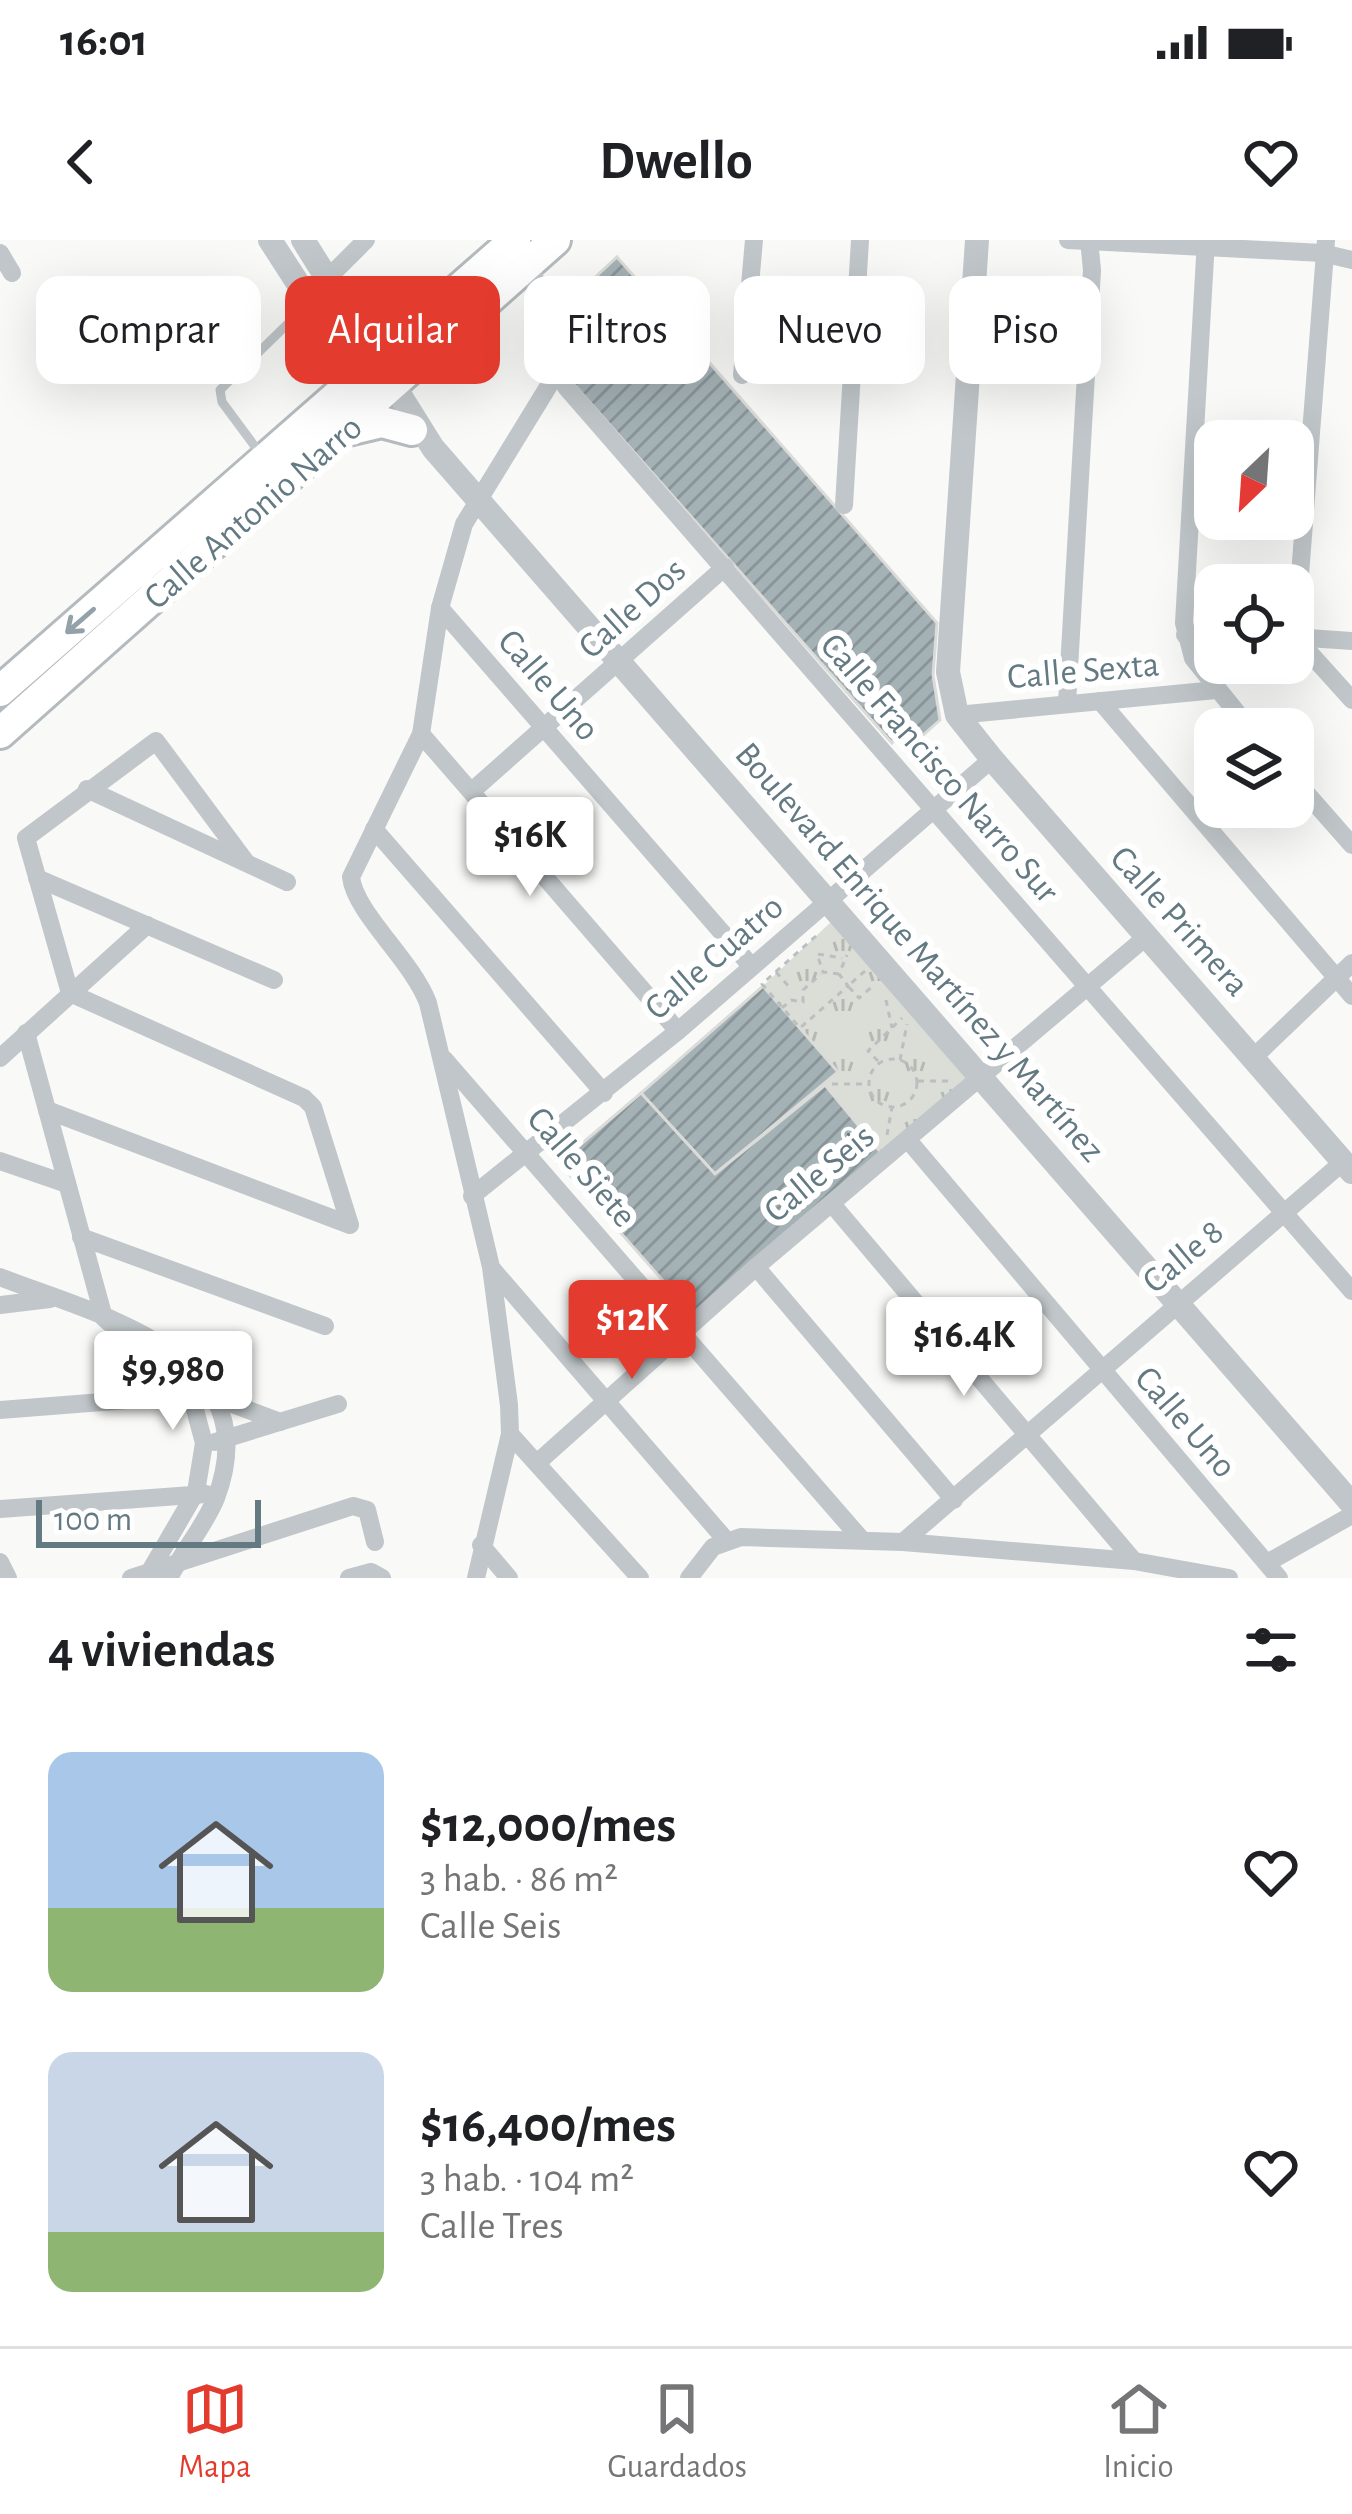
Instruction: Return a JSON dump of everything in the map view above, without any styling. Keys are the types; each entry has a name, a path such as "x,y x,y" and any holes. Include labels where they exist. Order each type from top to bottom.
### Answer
{"main road":[{"name":"Calle Antonio Narro","path":"494,276 523,250 555,240"},
{"name":"Calle Antonio Narro","path":"0,691 266,460 374,384"},
{"name":"Calle Antonio Narro","path":"0,733 342,432 376,384"},
{"path":"342,432 382,422 423,439"}],"street":[{"name":"Boulevard Enrique Martínez y Martínez","path":"270,240 292,276"},
{"name":"Boulevard Enrique Martínez y Martínez","path":"303,240 326,276"},
{"path":"331,276 366,240"},
{"path":"751,276 754,240"},
{"path":"844,505 860,240"},
{"path":"957,715 948,672 977,240"},
{"path":"1068,240 1324,247 1352,260"},
{"path":"1067,703 1089,241"},
{"path":"1204,243 1185,635 1193,658 1232,708"},
{"path":"1300,564 1324,247"},
{"path":"0,253 13,273"},
{"name":"Boulevard Enrique Martínez y Martínez","path":"380,384 423,439 1352,1504"},
{"path":"476,1578 510,1434 491,1267 419,980 352,889 352,868 421,734 454,549 477,500 550,384"},
{"name":"Calle Francisco Narro Sur","path":"565,384 1352,1292"},
{"name":"Calle Dos","path":"472,791 725,567"},
{"name":"Calle Uno","path":"440,608 752,967"},
{"path":"1185,635 1194,635"},
{"path":"1314,638 1352,641"},
{"path":"1314,658 1352,700"},
{"name":"Calle Sexta","path":"957,715 1216,690"},
{"path":"1100,701 1352,996"},
{"name":"Calle Primera","path":"957,715 1348,1167"},
{"path":"421,734 678,1030"},
{"path":"70,993 26,846 29,831 150,741 162,744 245,862"},
{"name":"Calle Cuatro","path":"472,1196 604,1093 992,759"},
{"path":"87,789 287,882"},
{"path":"1314,802 1352,845"},
{"path":"374,829 604,1093"},
{"path":"38,878 274,980"},
{"path":"0,1058 147,925"},
{"name":"Calle Seis","path":"537,1463 756,1267 1146,937"},
{"path":"1254,1057 1352,963"},
{"path":"46,1110 350,1225 313,1107 304,1098 70,993"},
{"path":"26,1033 104,1318 191,1395 214,1443 196,1492 154,1574"},
{"name":"Calle Siete","path":"441,1056 862,1540"},
{"name":"Calle Uno","path":"908,1140 1273,1570"},
{"path":"0,1161 67,1184"},
{"name":"Calle 8","path":"903,1542 1178,1301 1348,1167"},
{"path":"832,1204 1134,1561"},
{"path":"81,1237 325,1325"},
{"path":"491,1267 610,1399 725,1538"},
{"path":"756,1267 953,1500"},
{"path":"0,1277 126,1323 171,1347 214,1396 216,1497 154,1574"},
{"path":"0,1305 54,1298"},
{"path":"0,1410 191,1395 214,1396 280,1422"},
{"path":"214,1443 338,1404"},
{"path":"510,1434 640,1578"},
{"path":"0,1509 196,1492 216,1497"},
{"path":"154,1574 353,1506 367,1510 375,1542"},
{"path":"1273,1570 1352,1515"},
{"path":"689,1578 725,1538 903,1542 1134,1561 1229,1578"},
{"path":"481,1545 509,1578"},
{"path":"0,1562 8,1578"},
{"path":"349,1578 371,1572 382,1578"}],"lane":[{"path":"266,460 221,402 220,389 285,326"}],"path":[{"path":"818,934 762,984 800,1028 871,966"},
{"path":"839,974 854,947"},
{"path":"823,972 821,951 844,958"},
{"path":"776,971 791,989 791,1000 782,1008"},
{"path":"823,972 839,974 859,998 881,978"},
{"path":"803,1002 803,991 823,972"},
{"path":"791,989 803,991"},
{"path":"885,995 892,1028"},
{"path":"791,1000 803,1002 815,1015"},
{"path":"880,1063 868,1051 910,1011 900,1060"},
{"path":"900,1060 912,1068 917,1082 911,1100 892,1107 873,1098 869,1084 880,1063 900,1060"},
{"path":"917,1082 952,1081"},
{"path":"832,1084 869,1084"},
{"path":"884,1153 892,1107"}],"green space":[{"path":"832,921 967,1078 882,1154 825,1085 837,1071 763,986"}],"building":[{"path":"617,257 634,276 597,276"},
{"path":"710,363 937,623 933,675 940,720 922,736 910,725 892,743 574,384 710,384"},
{"path":"763,986 838,1072 715,1174 641,1093"},
{"path":"825,1085 882,1154 696,1318 559,1163 641,1093 715,1174"}]}
